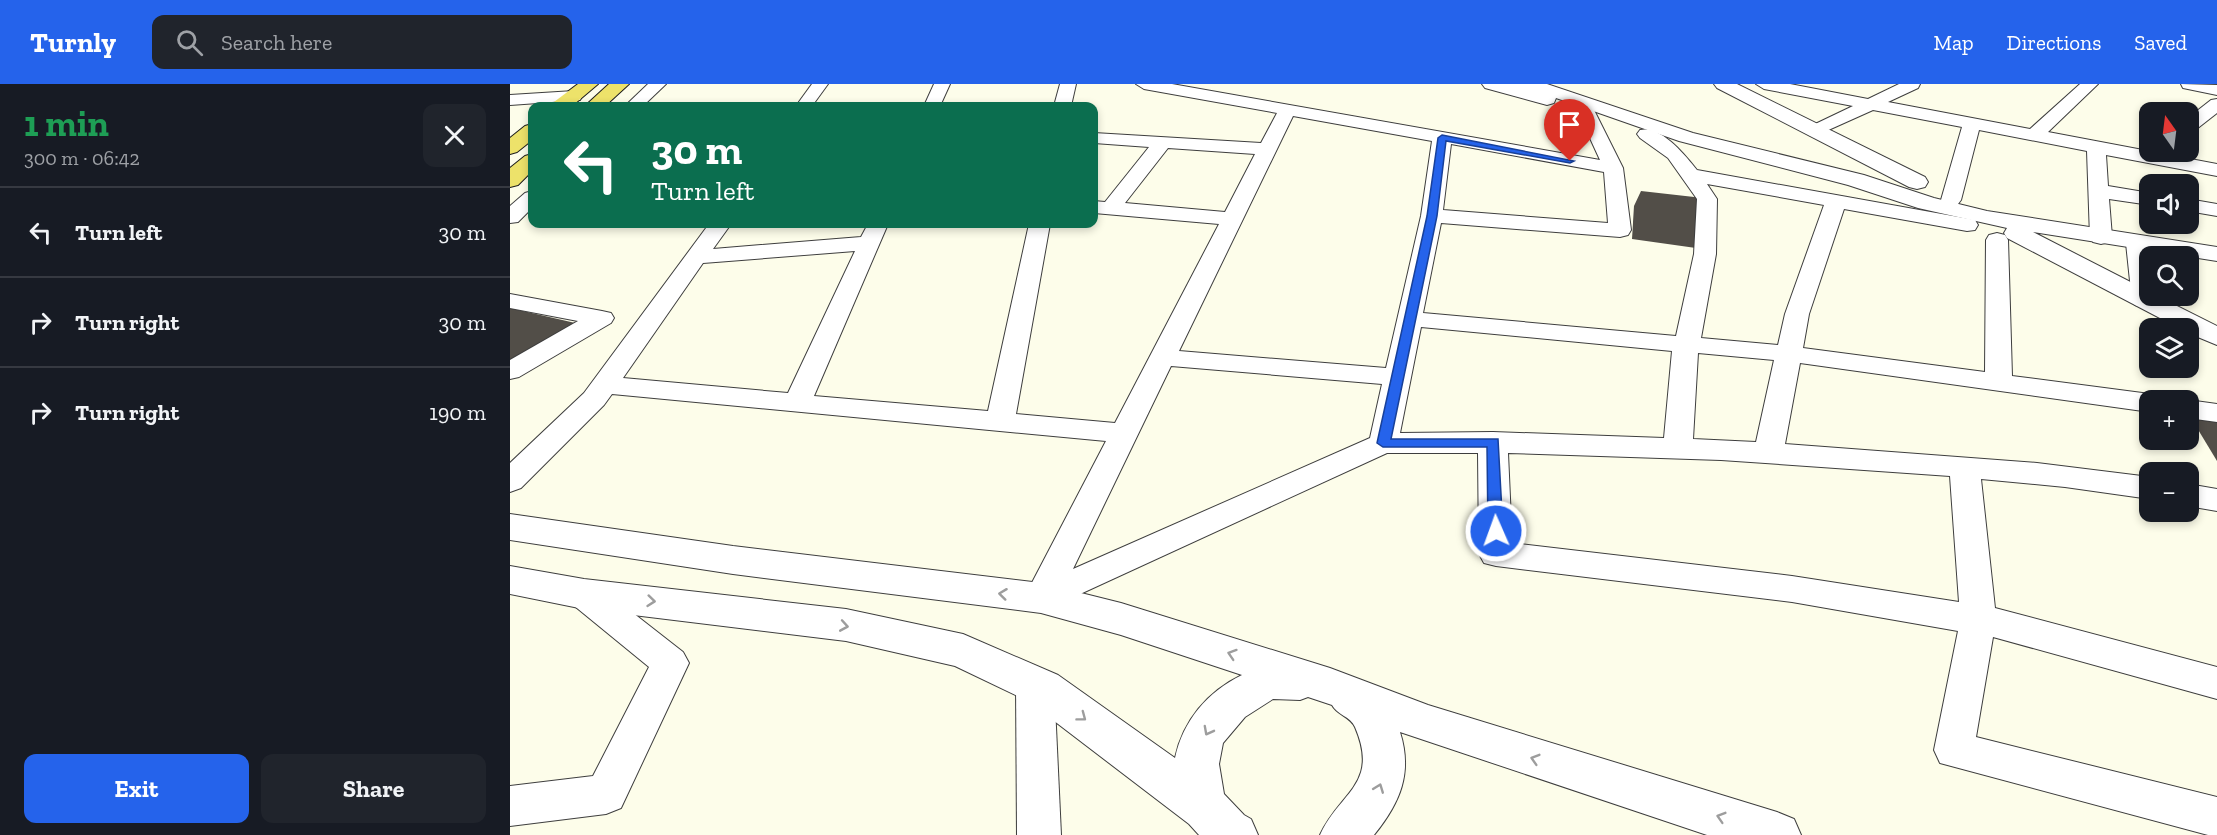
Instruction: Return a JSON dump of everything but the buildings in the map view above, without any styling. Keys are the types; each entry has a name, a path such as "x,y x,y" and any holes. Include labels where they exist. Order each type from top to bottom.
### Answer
{"main road":[{"path":"568,101 589,84"},
{"path":"599,102 620,84"},
{"path":"510,148 528,122"},
{"path":"510,180 528,164"}],"street":[{"path":"638,102 658,84"},
{"path":"807,102 820,84"},
{"path":"934,102 942,84"},
{"path":"1064,102 1068,84"},
{"path":"1144,84 1167,86 1287,110 1613,168"},
{"path":"1491,84 1520,90 1587,112 1679,146 1799,177 1939,201"},
{"path":"1706,84 1939,201"},
{"path":"1723,84 1815,131 2143,318"},
{"path":"1764,84 1788,86 1872,105 2096,147 2139,153"},
{"path":"1815,131 1912,84"},
{"path":"2034,135 2090,84"},
{"path":"2189,84 2217,90"},
{"path":"1531,85 1570,96 1686,137 1939,201"},
{"path":"510,100 568,101"},
{"path":"2199,118 2217,104"},
{"path":"1041,598 1287,110"},
{"path":"1432,216 1620,230 1613,168 1587,112"},
{"path":"1939,201 1972,123"},
{"path":"1646,134 1674,154 1707,199 1705,254 1687,345 1678,448"},
{"path":"1098,138 1267,149"},
{"path":"1383,443 1432,216 1442,138"},
{"path":"1102,208 1162,143"},
{"path":"2096,147 2101,237"},
{"path":"2184,162 2217,170"},
{"path":"1689,175 1984,228 2101,237 2217,255"},
{"path":"510,194 528,187"},
{"path":"2098,192 2139,198"},
{"path":"510,217 528,201"},
{"path":"1769,452 1797,314 1836,201"},
{"path":"2199,207 2217,210"},
{"path":"1102,208 1232,219"},
{"path":"510,481 594,399 717,228"},
{"path":"1000,422 1039,228"},
{"path":"1984,228 2139,298"},
{"path":"1984,228 1998,383"},
{"path":"696,257 874,233"},
{"path":"797,403 874,233"},
{"path":"2137,243 2139,259"},
{"path":"510,301 602,318 655,314"},
{"path":"2156,306 2217,337"},
{"path":"510,371 602,318"},
{"path":"1410,319 1789,354 2139,402"},
{"path":"2199,349 2217,358"},
{"path":"1162,357 1397,377"},
{"path":"604,385 1124,433"},
{"path":"2199,411 2217,413"},
{"path":"1493,442 1496,554 1792,589 2004,624 2217,682"},
{"path":"1041,598 1383,443 1493,442 1769,452 2098,479 2139,486"},
{"path":"1965,467 1978,620 1954,750 2217,817"},
{"path":"2199,497 2217,500"},
{"path":"510,527 733,560 1041,598 1121,619 1330,686 1446,730 1777,835"},
{"path":"510,580 584,594 846,625 963,651 1035,684 1211,829"},
{"path":"510,806 606,794 670,663 584,594"},
{"path":"1211,829 1197,780 1198,752 1210,726 1229,704 1255,688 1279,680 1330,686 1367,708 1377,727 1384,751 1383,777 1374,801 1344,835"},
{"path":"1035,684 1039,835"}],"route":[{"path":"1496,531 1493,442 1383,443 1432,216 1442,138 1570,161"}]}
